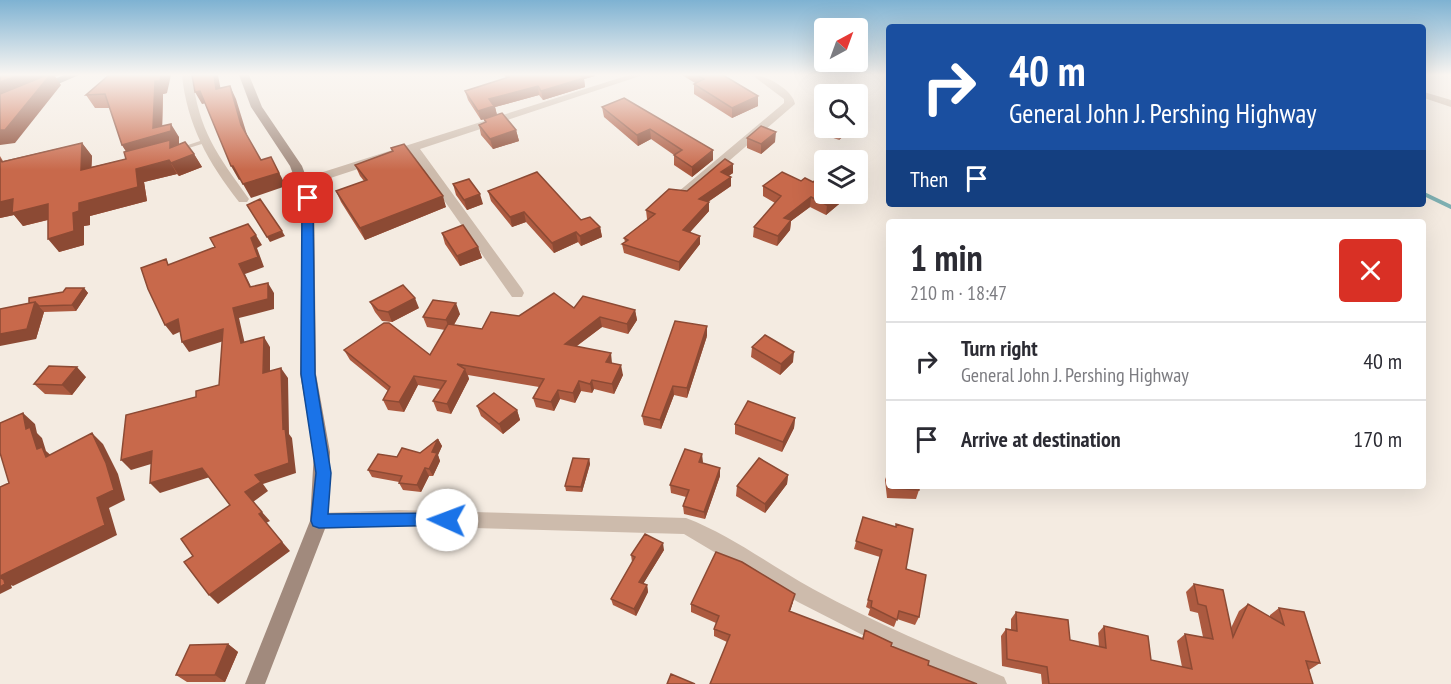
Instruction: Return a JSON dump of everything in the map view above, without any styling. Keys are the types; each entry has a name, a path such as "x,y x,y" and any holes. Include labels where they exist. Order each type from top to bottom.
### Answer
{"main road":[{"path":"255,684 319,521 323,473 308,374 308,198 305,182 256,107"}],"street":[{"path":"190,107 203,142 243,199"},
{"path":"305,182 536,107"},
{"path":"682,195 787,107"},
{"path":"412,146 517,293"},
{"path":"319,521 399,518 686,526 707,536 784,584 863,627 997,684"}],"lane":[{"path":"172,151 203,142"}],"building":[{"path":"0,107 24,107 5,130 0,130"},
{"path":"109,107 154,107 153,128 171,124 171,131 122,145"},
{"path":"207,107 236,107 241,125 261,160 271,157 279,173 243,184 231,166"},
{"path":"475,107 491,107 478,111"},
{"path":"602,107 639,107 713,150 692,167 674,155 682,150 650,129 637,135"},
{"path":"502,113 516,130 490,139 479,125 486,122 484,119"},
{"path":"761,126 776,132 761,144 747,138"},
{"path":"170,140 170,148 185,142 194,154 171,163 169,160 136,169 138,187 79,203 79,211 73,213 74,231 48,239 48,204 12,213 13,199 0,202 0,159 2,162 82,143 81,170 126,159 124,152"},
{"path":"404,144 443,196 360,228 336,191 367,180 355,165 393,151 391,148"},
{"path":"725,159 733,164 721,172 731,177 699,199 709,202 683,230 700,236 679,262 622,244 628,240 624,238 655,214 646,210 669,189 687,191"},
{"path":"537,172 581,220 590,217 600,227 580,236 576,232 552,243 524,212 510,217 488,191"},
{"path":"782,172 801,181 805,178 814,181 814,198 811,197 784,218 791,220 778,236 754,227 781,196 763,186"},
{"path":"469,179 480,194 464,200 453,184"},
{"path":"260,199 282,231 267,237 247,205"},
{"path":"248,224 256,235 251,238 258,257 239,264 250,287 268,283 268,299 233,308 241,343 264,337 263,373 281,368 283,429 285,428 289,463 255,475 261,482 245,492 262,512 259,514 282,542 209,595 184,562 193,556 181,539 230,505 202,468 150,483 152,451 121,460 126,415 196,397 196,391 219,385 223,329 182,342 178,319 165,325 141,268 166,259 168,265 215,247 210,238"},
{"path":"463,225 478,247 457,256 442,233"},
{"path":"403,285 415,298 388,312 378,310 370,302"},
{"path":"66,288 84,288 72,305 39,306 35,302 29,303 29,298 63,292"},
{"path":"554,293 574,308 583,296 635,310 627,324 600,317 565,344 611,353 606,362 621,365 612,384 592,380 590,384 579,381 573,393 558,390 551,402 533,398 544,379 457,364 465,369 447,404 433,401 446,381 414,376 399,402 383,400 390,387 344,350 384,323 389,323 430,355 448,324 482,329 491,312 519,316"},
{"path":"433,300 456,303 446,320 423,317"},
{"path":"35,302 27,329 0,334 0,309"},
{"path":"675,321 707,326 687,388 673,386 660,420 642,416"},
{"path":"765,335 794,352 781,364 752,347"},
{"path":"49,366 77,367 62,385 34,384"},
{"path":"494,393 517,410 499,424 477,406"},
{"path":"748,401 795,418 783,442 735,424"},
{"path":"23,413 26,429 30,427 37,449 42,447 46,457 92,433 106,463 114,490 97,498 105,525 0,576 0,487 9,483 0,453 0,423"},
{"path":"438,439 432,452 437,453 429,469 425,468 417,485 399,483 402,476 368,470 378,454 397,457 402,448 420,453"},
{"path":"685,449 702,454 699,462 720,468 704,512 683,506 689,490 670,485"},
{"path":"573,458 589,459 581,487 565,486"},
{"path":"759,458 788,475 765,504 737,486"},
{"path":"863,517 896,527 896,524 913,529 906,569 926,575 919,617 899,611 897,620 871,607 872,601 868,600 882,550 856,541"},
{"path":"645,534 663,543 639,582 647,585 634,609 611,599 635,557 631,555"},
{"path":"716,552 742,562 795,594 789,611 863,639 865,630 892,643 891,646 929,661 928,665 977,684 710,684 730,635 714,629 719,616 691,604"},
{"path":"0,577 5,584 0,587"},
{"path":"1194,584 1223,590 1233,637 1248,604 1284,625 1279,608 1304,612 1320,663 1306,661 1313,684 1049,684 1047,667 1007,659 1006,629 1017,631 1016,612 1068,620 1070,640 1106,648 1104,626 1148,636 1151,660 1192,669 1185,634 1213,639 1206,606 1198,604"},
{"path":"228,644 215,675 176,675 190,645"},
{"path":"671,674 695,684 667,684"}],"waterway":[{"path":"1426,195 1451,207"}],"route":[{"path":"308,198 306,319 308,374 322,452 323,473 319,521 399,518 447,520"}]}
